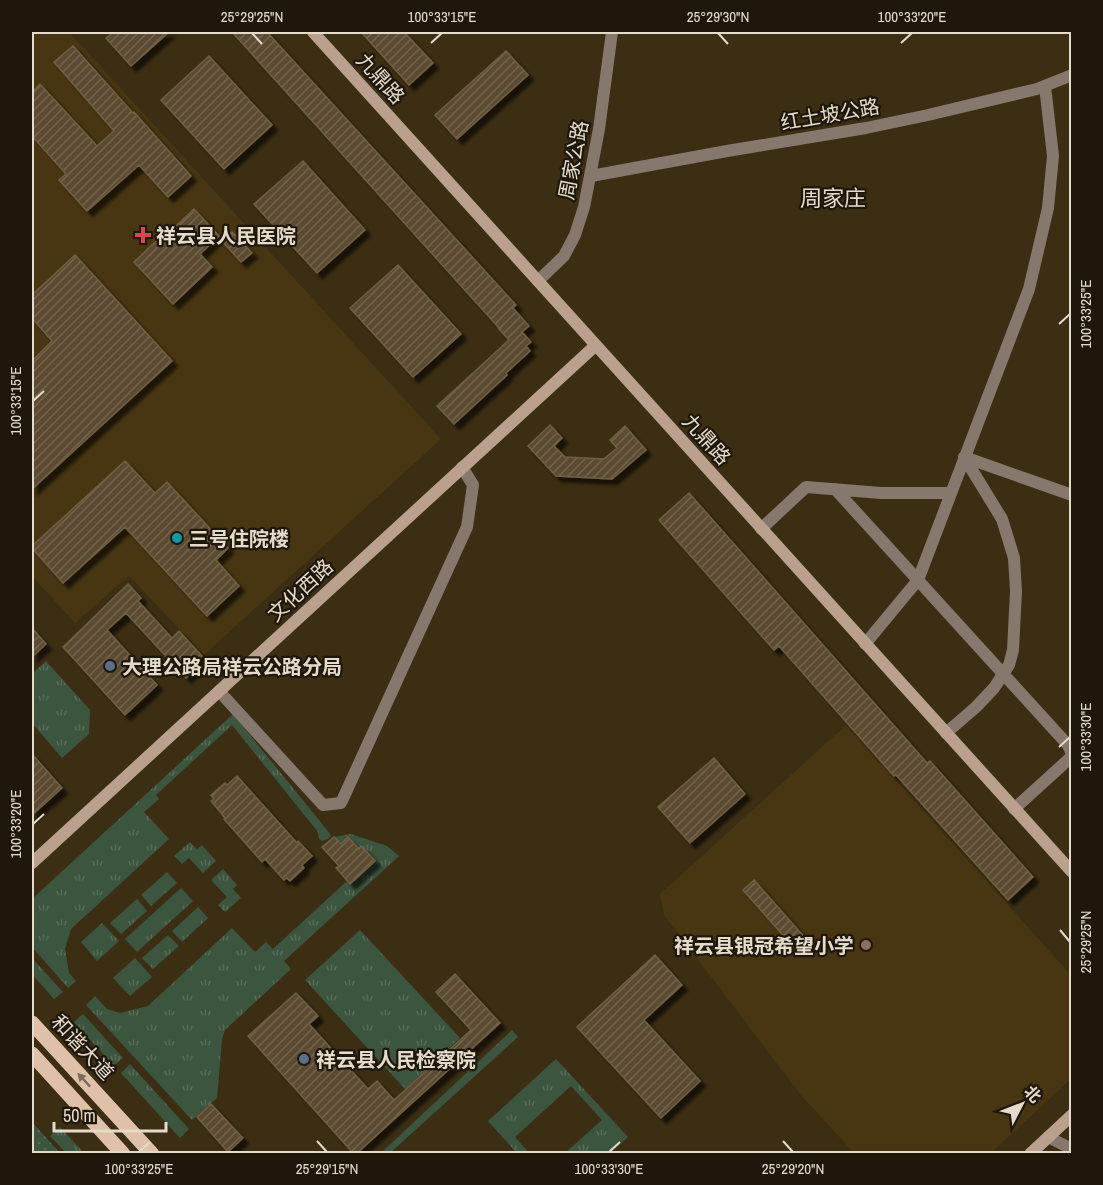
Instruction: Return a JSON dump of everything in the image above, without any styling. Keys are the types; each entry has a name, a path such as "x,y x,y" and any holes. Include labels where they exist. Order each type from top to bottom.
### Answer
{"main road":[{"name":"和谐大道","path":"32,1023 152,1154"},
{"path":"32,1054 123,1154"}],"street":[{"name":"九鼎路","path":"313,32 1071,873"},
{"name":"周家公路","path":"538,281 564,256 575,235 584,207 599,129 612,32"},
{"name":"红土坡公路","path":"591,176 939,113 1045,86 1071,75"},
{"path":"865,644 918,580 1029,289 1048,208 1053,156 1045,86"},
{"name":"文化西路","path":"32,863 596,345"},
{"path":"964,456 1071,495"},
{"path":"946,733 994,688 1009,665 1016,591 1014,558 1002,519 964,456"},
{"path":"219,691 323,805 341,803 467,527 473,485 462,467"},
{"path":"761,529 806,487 882,493 951,493"},
{"path":"835,489 1068,745 1071,754 1069,759 1014,809"},
{"path":"1030,1154 1071,1115"},
{"path":"1048,1137 1071,1149"}],"shaded area":[{"name":"祥云县人民医院","path":"32,32 69,32 441,439 204,655 129,576 75,623 32,576"},
{"name":"祥云县银冠希望小学","path":"846,725 1071,975 1071,1079 991,1153 854,1153 800,1094 664,915 660,894"}],"green space":[{"path":"46,661 90,710 89,734 62,758 32,723 32,674"},
{"path":"233,714 331,835 322,841 319,839 318,832 232,725 156,795 159,799 144,812 169,839 71,929 65,949 69,973 76,981 68,988 32,947 32,899"},
{"path":"351,834 387,846 399,856 284,961 291,969 225,1030 222,1039 217,1098 192,1120 86,1005 95,996 107,1009 120,1013 148,1006 232,928 255,952 266,942 273,949 347,881 350,883 361,847 359,849 349,837 341,844 334,837"},
{"path":"190,842 197,849 202,845 216,861 203,873 189,858 182,864 174,856"},
{"path":"223,869 237,885 233,889 241,898 225,912 218,905 227,897 211,880"},
{"path":"167,872 177,883 151,906 141,895"},
{"path":"181,888 193,901 137,952 125,939"},
{"path":"137,899 147,911 121,934 110,923"},
{"path":"198,907 208,918 182,942 172,931"},
{"path":"102,923 119,941 97,961 81,942"},
{"path":"360,930 460,1038 405,1089 305,980"},
{"path":"168,935 179,946 153,969 142,958"},
{"path":"32,958 63,992 54,999 32,974"},
{"path":"135,958 152,977 130,996 113,978"},
{"path":"83,1014 123,1058 114,1066 74,1022"},
{"path":"512,1030 518,1037 390,1153 381,1153"},
{"path":"556,1059 628,1137 610,1153 565,1153 602,1120 571,1086 515,1137 529,1153 517,1153 488,1121"},
{"path":"130,1064 189,1129 180,1138 121,1073"},
{"path":"32,1122 60,1153 32,1153"},
{"path":"60,1127 84,1153 66,1153 50,1136"}],"building":[{"path":"114,32 169,32 131,66 106,38"},
{"path":"232,32 267,32 516,305 513,308 529,326 522,332 531,342 526,346 530,351 454,424 437,406 509,340"},
{"path":"361,32 404,32 433,63 409,85"},
{"path":"73,46 191,176 168,197 139,165 87,211 59,180 66,174 32,136 32,92 40,84 97,146 114,131 54,62"},
{"path":"506,51 528,75 457,139 435,115"},
{"path":"209,56 272,125 224,169 161,100"},
{"path":"303,161 365,230 317,273 254,204"},
{"path":"194,209 219,236 200,254 212,267 173,304 134,262 173,225 175,227"},
{"path":"232,232 252,253 241,262 222,241"},
{"path":"75,255 172,361 32,489 32,361 52,341 32,318 32,295"},
{"path":"398,265 461,334 413,377 350,308"},
{"path":"550,425 562,438 554,446 565,457 604,459 617,448 610,440 625,426 646,450 612,479 556,476 528,446"},
{"name":"三号住院楼","path":"125,461 155,493 167,482 228,548 216,560 239,586 207,616 125,527 63,583 32,548"},
{"path":"689,493 927,763 930,761 1033,877 1008,900 779,646 774,650 659,520"},
{"path":"128,584 141,598 138,601 172,638 179,631 202,656 195,663 198,666 186,678 126,613 107,630 157,685 125,715 63,647"},
{"path":"32,628 46,644 32,657"},
{"path":"32,754 62,788 32,815"},
{"path":"714,758 745,794 690,843 658,807"},
{"path":"237,776 297,843 298,841 312,856 302,865 304,868 290,881 287,878 284,880 265,859 262,862 211,801 214,799 211,795"},
{"path":"334,837 341,844 348,837 359,849 361,846 375,861 350,884 336,868 339,866 322,847"},
{"path":"754,880 806,939 795,949 743,890"},
{"path":"655,955 682,985 644,1020 700,1081 661,1118 577,1027"},
{"name":"祥云县人民检察院","path":"455,974 500,1023 356,1154 248,1036 296,993 318,1016 309,1024 368,1089 377,1081 394,1100 471,1030 436,992"},
{"path":"211,1104 243,1138 228,1152 197,1117"}],"place":[{"name":"祥云县人民医院","path":"143,235"},
{"name":"三号住院楼","path":"177,538"},
{"name":"大理公路局祥云公路分局","path":"110,666"},
{"name":"祥云县银冠希望小学","path":"866,945"},
{"name":"祥云县人民检察院","path":"304,1059"}],"district":[{"name":"周家庄","path":"833,198"}]}
